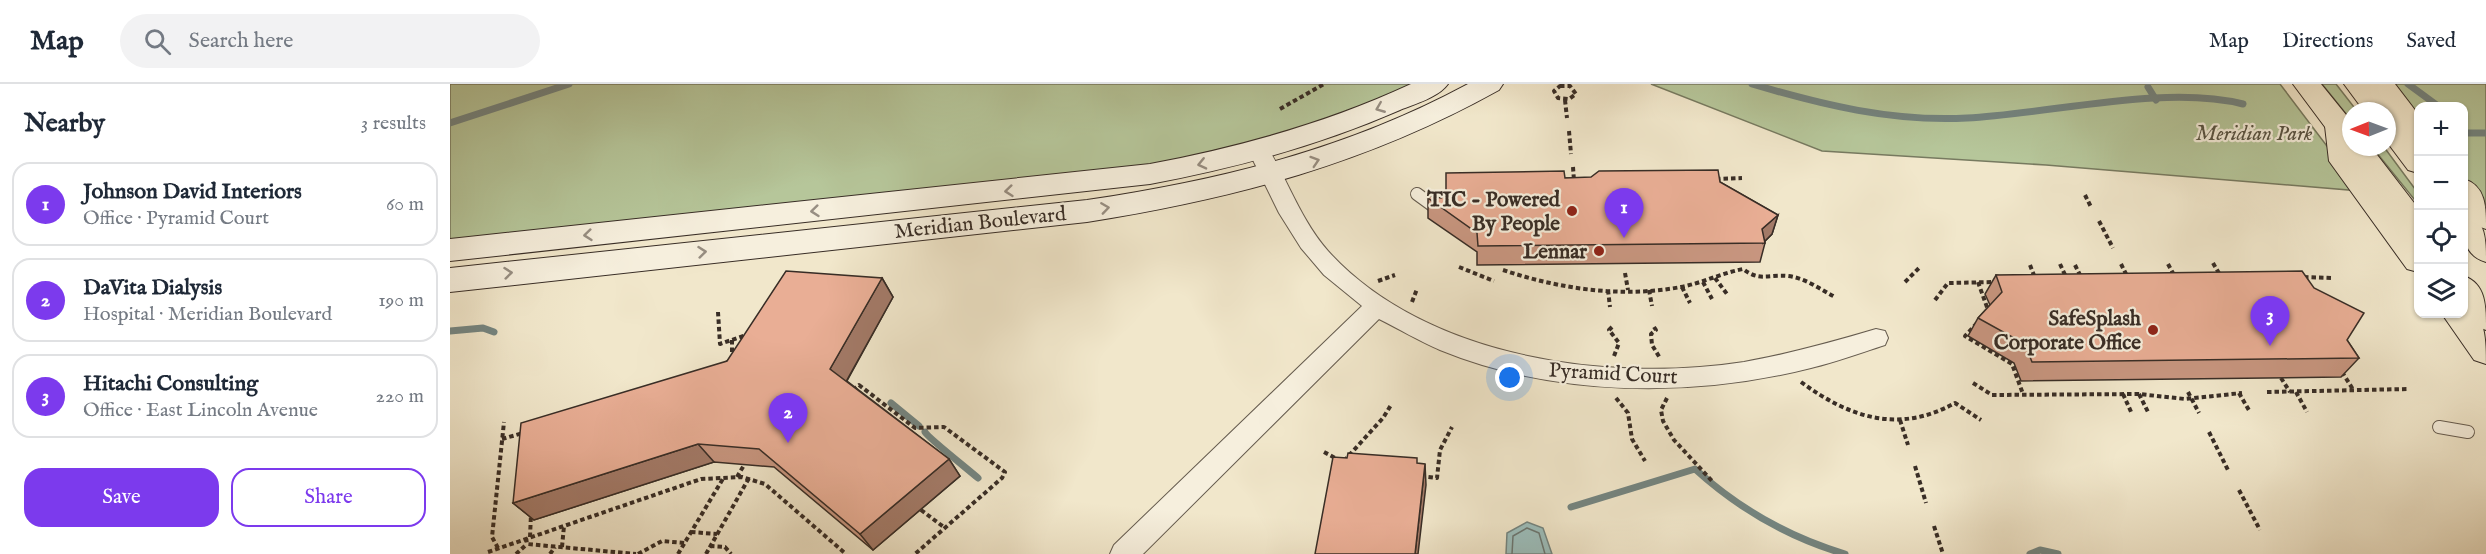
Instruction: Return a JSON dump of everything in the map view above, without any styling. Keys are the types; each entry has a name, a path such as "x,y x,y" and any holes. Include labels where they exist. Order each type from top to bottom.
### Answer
{"main road":[{"name":"Meridian Boulevard","path":"450,280 1087,211 1186,195 1265,162 1353,119 1434,84"},
{"name":"Meridian Boulevard","path":"450,250 1115,179 1194,166 1265,162 1385,136 1490,84"},
{"path":"2307,84 2342,130"},
{"path":"2358,84 2372,102"},
{"path":"2380,84 2414,127"},
{"path":"2396,134 2414,158"},
{"path":"2345,156 2344,161 2414,256"},
{"path":"2362,156 2414,224"},
{"path":"2468,195 2486,218"},
{"path":"2468,228 2486,251"},
{"path":"2468,294 2486,317"},
{"path":"2461,318 2486,351"}],"street":[{"name":"Pyramid Court","path":"1265,162 1292,220 1309,244 1340,277 1378,293 1416,328 1475,353 1537,368 1599,376 1685,377 1750,371 1817,358 1876,338"},
{"path":"1124,554 1338,342 1378,293"}],"lane":[{"path":"1417,194 1439,210"},
{"path":"2439,427 2468,432"}],"path":[{"path":"1280,108 1324,84"},
{"path":"1567,85 1575,90 1574,97 1565,99 1554,94 1557,87 1567,85"},
{"path":"1565,99 1567,118"},
{"path":"1569,131 1571,154"},
{"path":"1573,167 1575,189"},
{"path":"1704,179 1742,178"},
{"path":"1716,179 1718,187"},
{"path":"1563,180 1586,180"},
{"path":"2085,195 2091,207"},
{"path":"2099,221 2113,248"},
{"path":"2210,278 2223,278 2213,262"},
{"path":"2058,281 2068,281 2060,264"},
{"path":"2121,264 2130,281"},
{"path":"2165,278 2177,279 2168,264"},
{"path":"2030,265 2037,281 2031,281"},
{"path":"2075,265 2085,280"},
{"path":"1459,267 1494,281"},
{"path":"1905,282 1920,267"},
{"path":"1503,270 1554,285 1608,290 1649,290 1703,282 1740,269 1754,277 1782,275 1806,281 1835,297"},
{"path":"1625,273 1628,290"},
{"path":"1378,293 1395,275"},
{"path":"2119,276 2136,276"},
{"path":"2299,277 2333,278"},
{"path":"1715,278 1727,294"},
{"path":"2075,280 2085,280"},
{"path":"1703,282 1712,299"},
{"path":"1978,282 1989,309 1965,336 2012,364 2023,394"},
{"path":"1935,300 1948,283 1999,282"},
{"path":"1682,286 1690,303"},
{"path":"1412,303 1412,296 1417,289"},
{"path":"1608,290 1610,307"},
{"path":"1649,290 1652,306"},
{"path":"718,312 720,344 754,332"},
{"path":"1611,358 1618,343 1609,330 1612,327"},
{"path":"1654,327 1656,330 1651,334 1652,345 1663,361"},
{"path":"732,340 732,353"},
{"path":"2339,368 2354,391"},
{"path":"1796,377 1815,393 1849,412 1880,419 1900,420 1928,417 1955,403 1981,420"},
{"path":"2282,378 2307,412"},
{"path":"1973,382 1992,395 2139,394 2192,398 2240,393 2250,412"},
{"path":"850,392 859,385 915,428 945,427 1005,472 1002,478 915,554"},
{"path":"2267,392 2408,389"},
{"path":"2188,392 2199,413"},
{"path":"2123,394 2132,414"},
{"path":"2139,394 2148,412"},
{"path":"1612,395 1628,413 1632,439 1645,461"},
{"path":"1668,397 1661,410 1666,427 1681,448 1712,481"},
{"path":"1339,468 1383,418 1391,405"},
{"path":"1900,420 1908,446"},
{"path":"498,548 492,537 504,422"},
{"path":"1415,484 1416,476 1437,477 1440,450 1452,427"},
{"path":"502,440 534,430"},
{"path":"2209,432 2228,470"},
{"path":"1324,452 1347,467"},
{"path":"737,477 748,458"},
{"path":"1914,466 1926,503"},
{"path":"678,554 725,477"},
{"path":"488,552 701,479 737,477 749,478 765,484 846,554"},
{"path":"705,554 749,478"},
{"path":"2239,490 2260,530"},
{"path":"516,554 528,540 532,504"},
{"path":"921,510 945,528"},
{"path":"562,547 564,526"},
{"path":"1934,526 1943,554"},
{"path":"692,532 717,534"},
{"path":"528,540 585,552 637,554 662,541 685,543"},
{"path":"710,546 725,547 731,554"},
{"path":"550,554 555,547"}],"green space":[{"path":"450,84 1416,84 1300,130 1154,165 450,241"},
{"name":"Meridian Park","path":"1651,84 2280,84 2361,191 2046,165 1822,151"},
{"path":"2322,84 2336,84 2350,102 2342,102 2342,109"},
{"path":"2389,84 2486,84 2486,205 2468,182 2468,102 2414,102 2414,115"},
{"path":"2379,156 2391,156 2414,188 2414,199"}],"water":[{"path":"1527,522 1543,528 1552,554 1506,554 1507,533"}],"building":[{"path":"1718,170 1720,182 1778,215 1762,229 1765,243 1478,246 1477,233 1428,198 1431,196 1441,198 1446,195 1446,173 1564,171 1565,178 1591,177 1599,171"},
{"path":"786,271 882,278 830,369 949,459 860,534 759,449 698,444 513,503 521,423 727,361"},
{"path":"2302,271 2314,288 2364,313 2347,340 2359,358 2032,362 2025,344 1978,318 2002,292 1996,275"},
{"path":"1348,453 1417,458 1417,463 1425,464 1415,554 1315,554 1333,457 1347,458"}],"waterway":[{"path":"450,123 569,84"},
{"path":"1752,84 1831,105 1885,115 1939,119 2155,98"},
{"path":"2408,84 2433,102"},
{"path":"2148,87 2155,98"},
{"path":"2155,98 2212,99 2243,104"},
{"path":"2468,133 2486,133"},
{"path":"450,331 483,328 494,332"},
{"path":"891,403 919,426"},
{"path":"925,432 978,478"},
{"path":"1571,507 1695,469 1729,497 1765,520 1804,539 1845,554"},
{"path":"2030,554 2040,550 2058,554"}],"place":[{"name":"TIC - Powered By People","path":"1572,211"},
{"name":"Johnson David Interiors","path":"1624,238"},
{"name":"Lennar","path":"1599,251"},
{"name":"SafeSplash Corporate Office","path":"2153,330"},
{"name":"Hitachi Consulting","path":"2270,346"},
{"name":"DaVita Dialysis","path":"788,443"}]}
